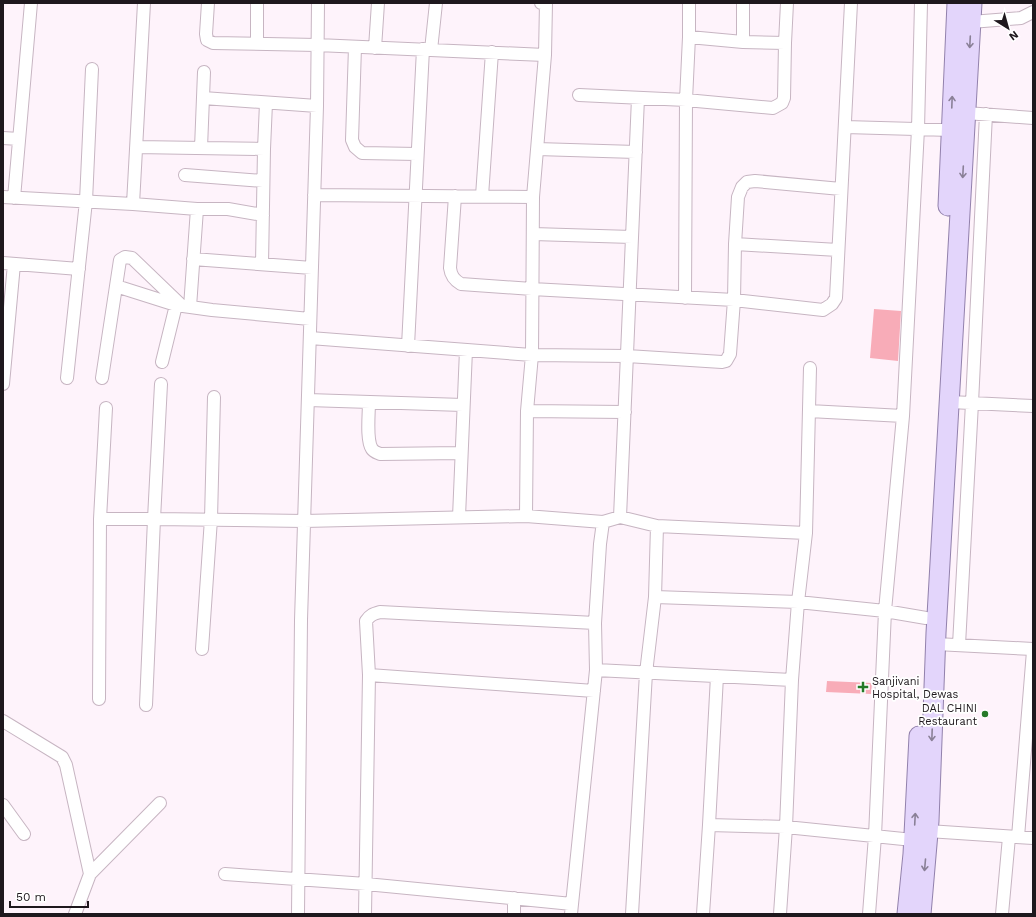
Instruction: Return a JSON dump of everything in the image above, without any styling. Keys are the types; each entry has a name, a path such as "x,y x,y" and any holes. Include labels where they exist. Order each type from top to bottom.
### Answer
{"main road":[{"path":"921,914 921,836 926,618 942,351 957,3"},
{"path":"907,914 921,836 936,644 972,3"}],"street":[{"path":"31,3 19,139 9,197 197,209 228,209 263,215"},
{"path":"133,204 144,3"},
{"path":"208,3 206,34 207,40 214,43 318,44 355,47 545,55"},
{"path":"257,3 257,43"},
{"path":"298,914 301,620 317,106 318,3"},
{"path":"376,48 378,3"},
{"path":"408,346 417,154 427,49 436,3"},
{"path":"526,516 527,411 532,355 533,197 545,55 546,3 541,3"},
{"path":"685,298 686,100 689,3"},
{"path":"743,3 743,42"},
{"path":"579,95 686,100 773,108 782,103 784,98 787,3"},
{"path":"455,196 450,268 451,274 456,281 461,284 734,300 823,310 832,304 836,298 851,3"},
{"path":"869,914 875,836 885,611 903,416 918,130 921,3"},
{"path":"971,22 1021,18 1033,12"},
{"path":"689,37 743,42 785,43"},
{"path":"355,47 352,140 355,147 362,153 417,154"},
{"path":"482,196 492,52"},
{"path":"68,378 86,202 92,69"},
{"path":"201,148 204,72"},
{"path":"203,98 317,106"},
{"path":"620,517 638,98"},
{"path":"262,264 266,103"},
{"path":"966,113 1033,118"},
{"path":"958,645 972,403 986,114"},
{"path":"845,127 951,130"},
{"path":"3,138 19,139"},
{"path":"136,147 264,149"},
{"path":"537,149 636,152"},
{"path":"185,175 263,181"},
{"path":"310,338 532,355 627,356 722,362 726,361 730,354 734,300 738,197 742,187 747,182 755,181 841,189"},
{"path":"314,195 533,197"},
{"path":"162,362 182,306 193,259 197,209"},
{"path":"533,234 632,237"},
{"path":"735,244 838,250"},
{"path":"102,378 120,260 126,257 132,258 182,306"},
{"path":"193,259 312,268"},
{"path":"3,384 8,263 79,269"},
{"path":"116,286 182,306 310,319"},
{"path":"459,517 466,350"},
{"path":"780,914 786,827 792,680 798,602 806,533 810,368"},
{"path":"146,705 161,384"},
{"path":"202,649 211,519 214,397"},
{"path":"308,400 463,405"},
{"path":"369,402 369,441 372,449 376,452 380,454 461,453"},
{"path":"950,402 1033,406"},
{"path":"99,699 100,519 106,408"},
{"path":"527,411 625,412"},
{"path":"809,411 903,416"},
{"path":"100,519 304,521 526,516 603,522 620,517 658,526 806,533"},
{"path":"225,874 366,884 514,898 572,909 596,670 595,623 600,544 603,522"},
{"path":"632,914 646,673 655,597 658,526"},
{"path":"655,597 798,602 885,611 926,618"},
{"path":"365,914 369,675 366,621 369,616 380,612 595,623"},
{"path":"936,644 1033,650 1028,777 1013,837 1002,914"},
{"path":"596,670 792,680"},
{"path":"369,675 594,691"},
{"path":"703,914 717,676"},
{"path":"3,721 62,757 66,765 90,874"},
{"path":"75,914 90,874 160,803"},
{"path":"3,805 24,834"},
{"path":"709,825 786,827 875,836 1033,838"},
{"path":"514,898 514,914"}],"building":[{"path":"874,309 901,311 898,361 870,358"},
{"path":"827,681 872,683 871,694 826,692"}],"place":[{"name":"Sanjivani Hospital, Dewas","path":"863,687"},
{"name":"DAL CHINI Restaurant","path":"985,714"}]}
